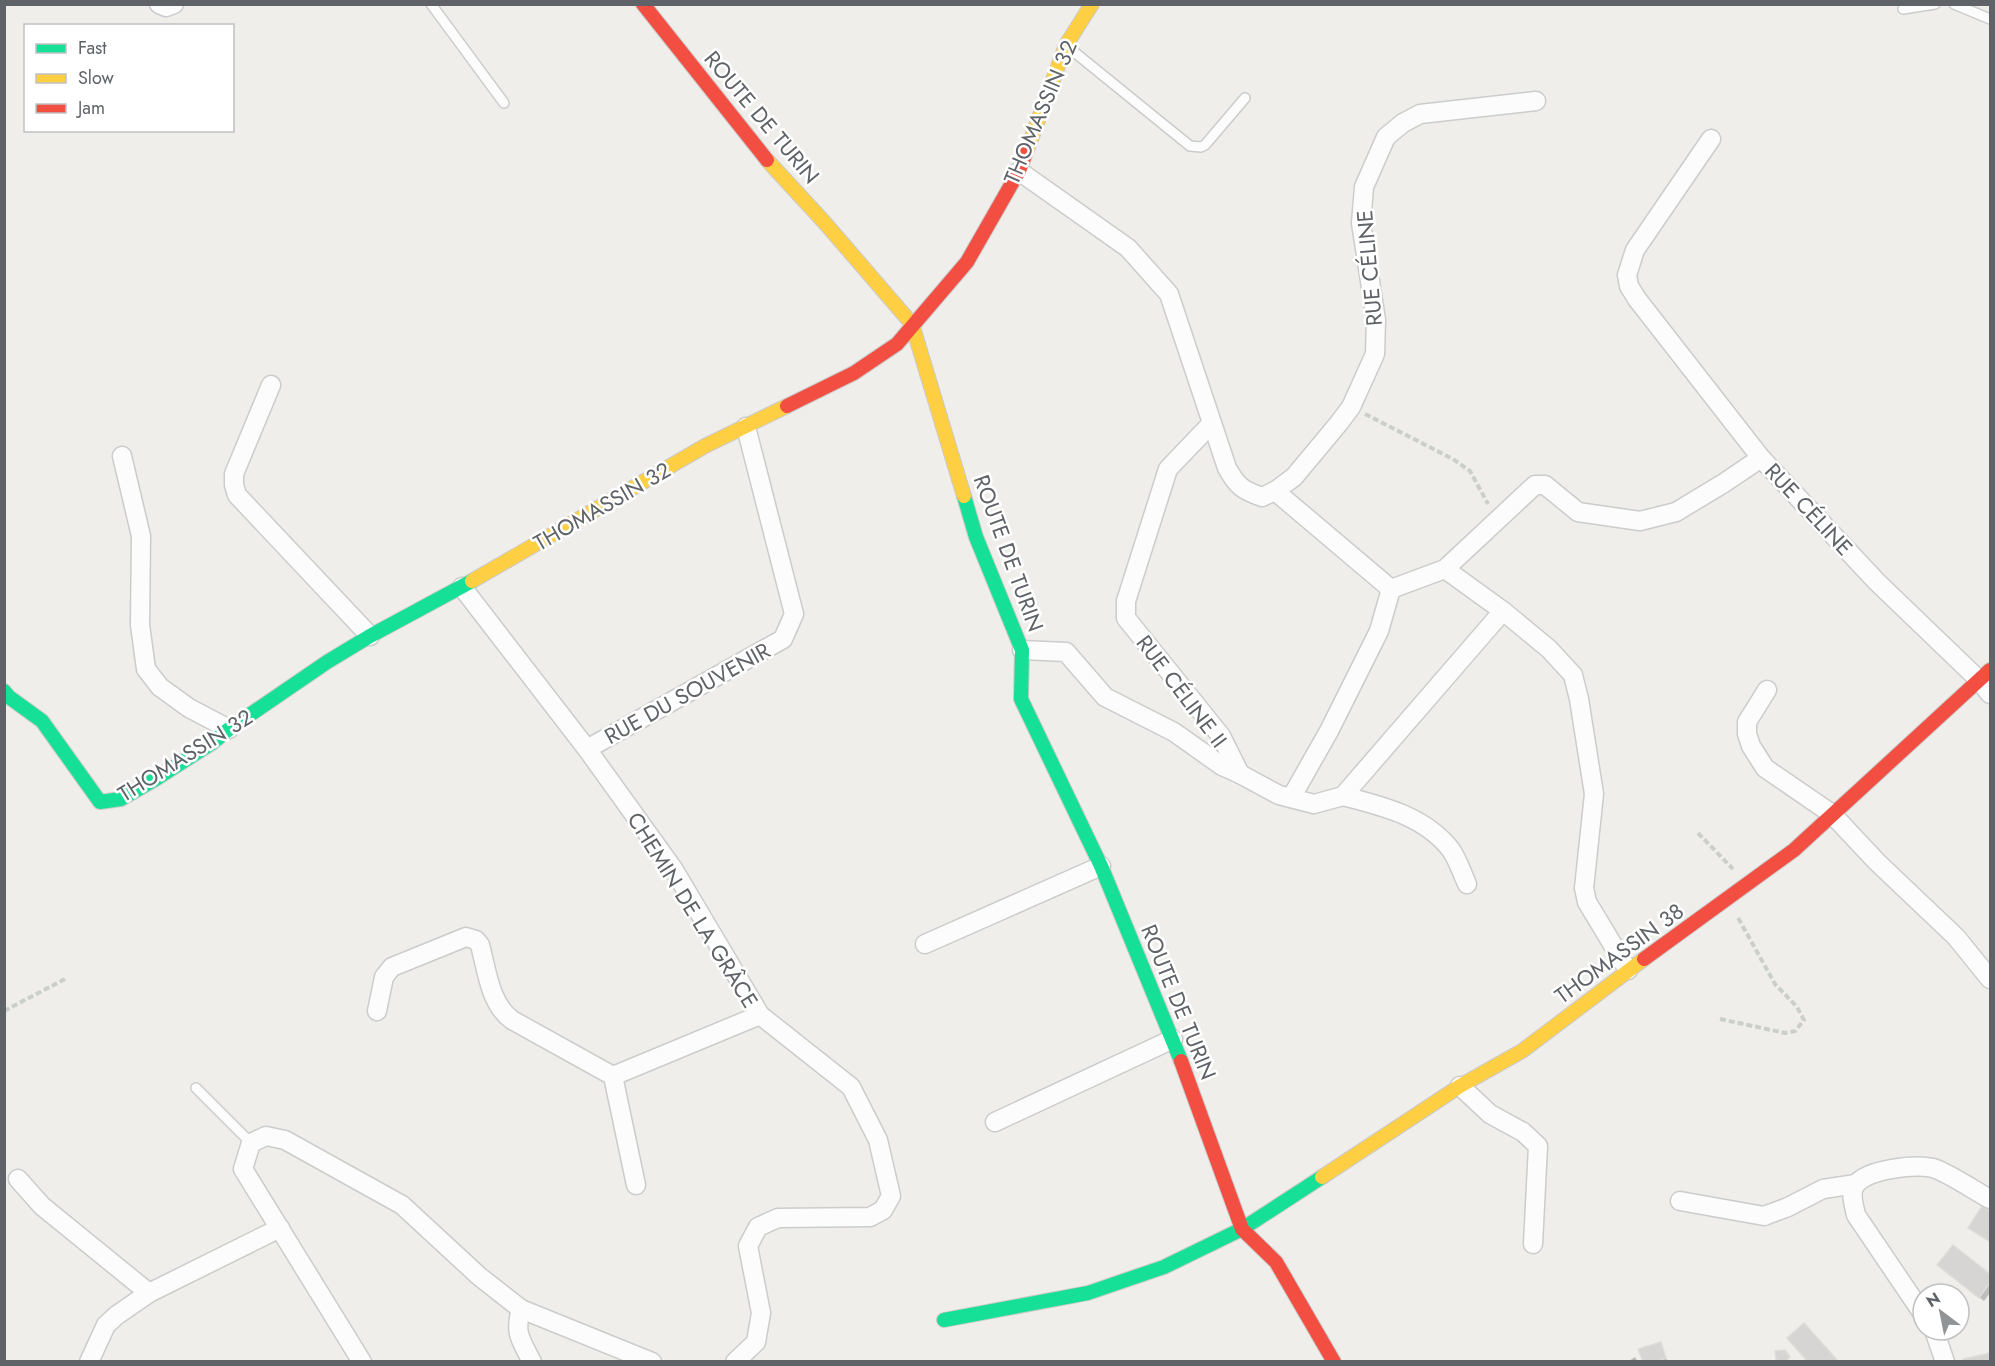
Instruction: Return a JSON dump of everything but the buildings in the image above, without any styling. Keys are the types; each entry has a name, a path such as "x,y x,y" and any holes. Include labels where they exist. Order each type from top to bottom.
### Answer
{"street":[{"path":"159,4 166,7 174,4"},
{"name":"ROUTE DE TURIN","path":"643,4 768,162 825,223 912,324 976,537 1022,650 1021,699 1101,866 1173,1039 1242,1229 1275,1262 1334,1362"},
{"name":"THOMASSIN 32","path":"6,696 42,721 100,802 121,800 212,743 229,729 370,636 462,587 705,446 854,373 897,344 967,262 1018,171 1066,45 1092,4"},
{"name":"RUE CÉLINE","path":"1275,491 1294,477 1351,407 1375,354 1376,320 1361,223 1364,187 1386,137 1403,123 1420,114 1536,101"},
{"path":"1711,139 1635,250 1627,275 1629,285 1637,298 1761,458"},
{"path":"1018,171 1128,248 1169,294 1227,468 1236,484 1262,497 1275,491 1391,589 1374,640 1329,731 1291,798"},
{"path":"271,385 234,474 237,495 370,636"},
{"name":"RUE CÉLINE II","path":"1212,423 1168,469 1126,601 1126,618 1221,736 1240,774"},
{"name":"RUE DU SOUVENIR","path":"587,748 783,639 789,629 795,614 746,427"},
{"path":"122,456 141,536 140,625 146,669 160,687 189,708 229,729"},
{"name":"RUE CÉLINE","path":"1391,589 1445,569 1535,485 1545,486 1578,512 1640,521 1676,512 1761,458 1877,582 1987,681"},
{"path":"1445,569 1503,611 1549,649 1573,675 1594,794 1584,888 1587,902 1628,970"},
{"name":"CHEMIN DE LA GRÂCE","path":"462,587 587,748 674,870 760,1015 851,1087 878,1140 891,1196 883,1210 870,1217 778,1218 758,1227 748,1246 761,1312 756,1342 735,1362"},
{"path":"1342,796 1503,611"},
{"path":"1022,650 1066,652 1105,697 1174,732 1222,766 1279,795 1314,804 1342,796 1388,807 1410,817 1437,835 1452,851 1467,884"},
{"name":"THOMASSIN 38","path":"944,1320 1088,1293 1164,1267 1242,1229 1460,1086 1522,1051 1628,970 1794,850 1832,814 1987,681"},
{"path":"1767,690 1747,722 1747,734 1751,746 1765,768 1832,814 1877,862 1956,937 1990,979"},
{"path":"925,944 1101,866"},
{"path":"377,1011 384,977 392,967 466,937 476,940 480,945 496,1003 503,1013 613,1076 636,1185"},
{"path":"613,1076 760,1015"},
{"path":"995,1122 1173,1039"},
{"path":"1460,1086 1490,1114 1523,1132 1538,1146 1533,1244"},
{"path":"362,1362 243,1170 252,1143 266,1136 285,1140 402,1204 480,1277 521,1309 652,1362"},
{"path":"1680,1201 1764,1216 1788,1207 1823,1189 1856,1184 1874,1173 1903,1167 1933,1168 1990,1199"},
{"path":"18,1179 42,1206 149,1293"},
{"path":"1856,1184 1852,1196 1856,1215 1911,1296"},
{"path":"89,1362 106,1325 117,1315 149,1293 280,1228"},
{"path":"521,1309 517,1324 532,1362"},
{"path":"1938,1342 1945,1362"}],"lane":[{"path":"431,4 504,103"},
{"path":"1903,9 1935,4"},
{"path":"1954,4 1990,19"},
{"path":"1066,45 1190,146 1205,145 1245,98"},
{"path":"196,1088 252,1143"}],"path":[{"path":"1351,407 1453,459 1470,471 1481,489 1495,522"},
{"path":"1698,833 1748,884"},
{"path":"1720,1019 1785,1033 1795,1031 1804,1020 1797,1007 1775,984 1728,899"},
{"path":"4,1011 65,979"}],"traffic: fast":[{"path":"964,496 976,537 1022,650 1021,699 1101,866 1181,1061"},
{"path":"4,691 42,721 100,802 121,799 212,743 327,662 472,581"},
{"path":"944,1320 1088,1293 1164,1267 1242,1229 1322,1177"}],"traffic: slow":[{"path":"1027,150 1066,45 1092,4"},
{"path":"767,160 912,324 964,496"},
{"path":"472,581 705,446 787,406"},
{"path":"1322,1177 1460,1086 1522,1051 1644,959"}],"traffic: jam":[{"path":"643,4 767,160"},
{"path":"787,406 854,373 897,344 967,262 1019,171 1027,150"},
{"path":"1644,959 1794,850 1990,670"},
{"path":"1181,1061 1242,1229 1276,1262 1334,1362"}]}
